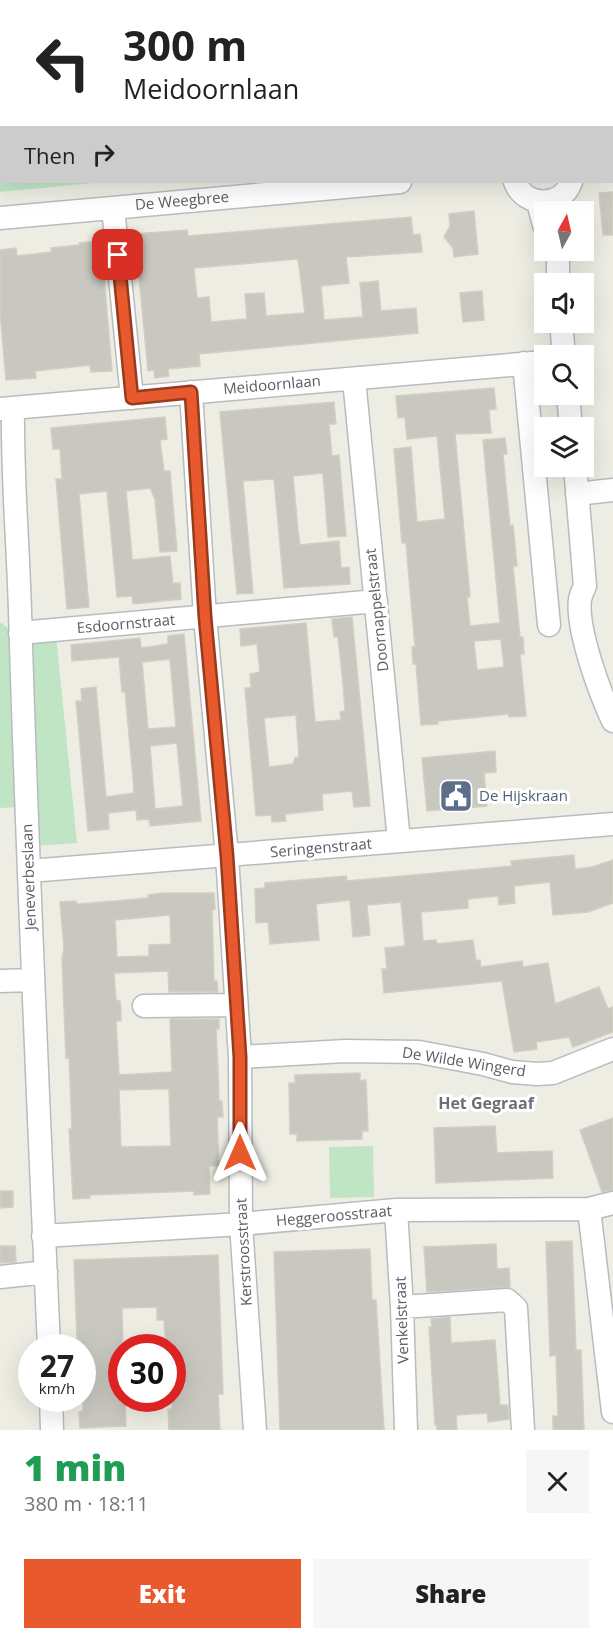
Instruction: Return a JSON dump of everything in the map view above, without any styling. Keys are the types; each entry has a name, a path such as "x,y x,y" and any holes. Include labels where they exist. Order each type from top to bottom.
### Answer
{"street":[{"name":"De Weegbree","path":"0,218 389,183"},
{"path":"516,183 523,194 556,198"},
{"path":"113,208 132,398"},
{"name":"Meidoornlaan","path":"6,408 534,362"},
{"name":"Doornappelstraat","path":"354,378 399,841"},
{"name":"Kerstroosstraat","path":"191,392 205,617 227,856 240,1057 241,1224 255,1430"},
{"path":"536,405 549,625"},
{"name":"Jeneverbeslaan","path":"6,408 13,619 29,871 31,980 48,1334"},
{"path":"576,477 585,586 580,600 582,626 606,674 613,721"},
{"path":"577,494 613,490"},
{"name":"Esdoornstraat","path":"13,619 205,617 376,601"},
{"name":"Seringenstraat","path":"29,871 613,824"},
{"path":"0,981 31,980"},
{"path":"144,1006 236,1005"},
{"name":"De Wilde Wingerd","path":"240,1057 345,1052 419,1052 512,1072 537,1074 553,1073 613,1049"},
{"name":"Heggeroosstraat","path":"43,1236 241,1224 396,1210 589,1209 613,1203"},
{"path":"589,1209 609,1336 613,1412"},
{"name":"Venkelstraat","path":"396,1210 406,1430"},
{"path":"0,1277 46,1272"},
{"path":"402,1307 507,1300 516,1308 523,1430"},
{"path":"51,1412 52,1430"}],"green space":[{"path":"0,183 93,183 0,192"},
{"path":"0,622 12,635 18,807 0,808"},
{"path":"56,636 77,843 36,846 28,638"},
{"path":"373,1146 374,1197 330,1198 329,1147"}],"building":[{"path":"613,192 613,235 603,235 599,193"},
{"path":"474,211 478,254 454,257 453,248 444,237 450,226 449,214"},
{"path":"411,217 413,235 420,234 422,252 346,257 349,283 321,286 324,320 363,317 360,283 378,281 381,311 416,308 418,333 199,354 200,366 168,369 169,376 155,378 154,370 148,371 135,234 187,230 188,236","holes":["298,259 305,313 266,316 264,293 245,294 247,319 211,322 209,297 197,298 194,268"]},
{"path":"101,241 112,371 91,372 90,365 35,371 36,378 6,380 0,311 0,250 16,248 17,256 51,252 51,248"},
{"path":"482,291 484,320 463,322 460,293"},
{"path":"494,388 496,409 489,410 491,433 455,434 470,597 467,597 470,626 500,623 483,440 505,438 507,454 503,454 510,526 513,525 517,566 513,566 520,637 523,637 524,654 520,654 526,716 509,717 509,714 438,721 438,724 421,725 416,664 413,664 412,647 415,647 406,543 402,543 394,449 411,447 417,522 445,519 437,436 407,439 405,417 398,418 396,396","holes":["501,639 504,667 477,670 474,641"]},
{"path":"334,402 336,424 329,424 332,456 339,455 346,536 328,537 323,473 293,476 300,545 339,541 341,568 349,567 350,584 284,588 274,479 243,481 253,593 237,594 220,412"},
{"path":"165,417 167,439 160,440 164,471 170,471 177,551 160,552 155,499 150,488 126,491 132,560 170,556 173,583 180,583 181,599 133,604 132,596 117,597 107,491 79,494 89,607 67,609 56,479 62,479 60,449 53,449 51,428"},
{"path":"352,617 370,806 354,807 352,791 322,794 323,810 285,814 286,821 272,822 271,815 256,816 245,688 251,688 250,674 260,672 257,644 241,646 240,629 306,623 315,722 341,720 340,712 345,711 343,684 338,637 334,637 332,619","holes":["296,715 299,757 295,758 293,764 269,767 264,718"]},
{"path":"184,634 201,821 150,826 149,819 137,820 136,810 108,813 109,829 88,831 76,701 82,701 81,689 96,687 106,797 134,793 133,778 125,692 122,692 119,657 72,661 71,645 140,638 141,648 168,644 168,636","holes":["170,659 176,727 148,729 142,662","177,743 183,806 155,809 150,746"]},
{"path":"495,751 496,772 484,773 487,806 427,811 422,758"},
{"path":"574,855 575,869 592,867 613,860 613,903 588,912 553,915 550,882 514,886 515,903 499,905 498,896 468,899 468,908 421,912 423,941 436,940 437,944 473,940 476,961 480,960 481,967 522,961 523,967 548,963 555,1004 599,987 608,1009 613,1007 613,1032 573,1047 569,1037 536,1042 537,1049 514,1052 502,981 384,993 382,969 387,969 385,948 405,946 401,902 367,905 370,935 353,937 350,900 316,904 319,940 270,944 268,922 256,923 255,889 265,888 265,883 346,876 347,881 512,866 511,861"},
{"path":"214,893 215,909 212,910 214,981 217,981 218,992 169,992 168,971 114,973 116,1000 120,1001 121,1012 121,1021 116,1021 119,1075 172,1072 170,1019 219,1019 219,1029 216,1029 219,1101 222,1101 223,1117 217,1117 219,1166 209,1166 210,1194 194,1195 194,1191 89,1195 90,1198 73,1199 69,1129 72,1129 69,1057 66,1058 62,959 64,949 60,902 76,901 77,904 116,901 148,898 148,895","holes":["170,915 171,944 149,945 149,956 117,957 115,920","169,1089 171,1146 121,1147 119,1090"]},
{"path":"360,1073 360,1081 366,1080 368,1131 362,1131 362,1139 297,1141 297,1134 290,1134 289,1083 295,1083 295,1075"},
{"path":"613,1118 613,1190 602,1192 580,1130"},
{"path":"495,1126 497,1153 552,1151 553,1178 436,1183 434,1128"},
{"path":"0,1191 13,1191 13,1207 0,1208"},
{"path":"572,1241 576,1350 581,1350 584,1430 559,1430 553,1429 553,1416 558,1416 556,1355 550,1356 546,1242"},
{"path":"496,1244 497,1269 509,1268 510,1287 427,1292 424,1247"},
{"path":"0,1246 15,1246 16,1262 0,1263"},
{"path":"370,1249 372,1300 376,1300 384,1430 280,1430 274,1252"},
{"path":"218,1255 223,1394 218,1394 220,1430 169,1430 168,1412 186,1412 186,1334 165,1334 164,1320 157,1320 157,1307 122,1308 123,1334 108,1334 108,1412 126,1412 126,1426 80,1428 79,1412 96,1412 96,1334 77,1334 74,1260"},
{"path":"450,1317 451,1343 495,1340 500,1405 508,1405 509,1419 488,1422 487,1413 456,1415 457,1430 437,1430 429,1327 432,1327 431,1319"}],"place":[{"name":"De Hijskraan","path":"456,796"}],"district":[{"name":"Het Gegraaf","path":"486,1103"}],"route":[{"path":"118,255 132,398 191,392 205,617 227,856 240,1057 240,1153"}]}
